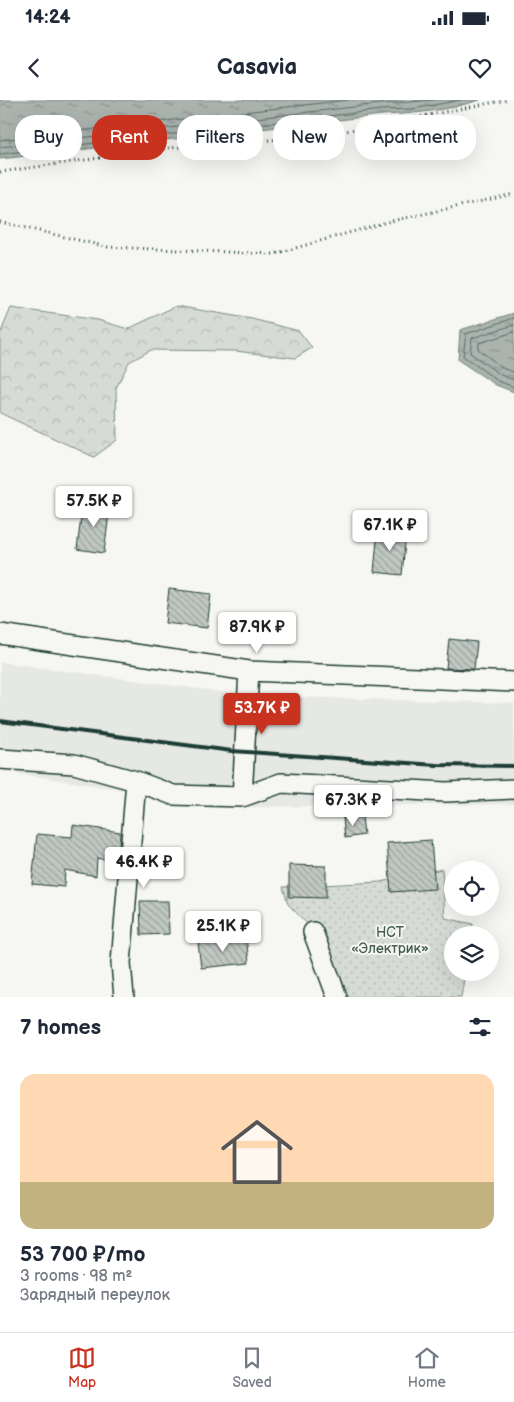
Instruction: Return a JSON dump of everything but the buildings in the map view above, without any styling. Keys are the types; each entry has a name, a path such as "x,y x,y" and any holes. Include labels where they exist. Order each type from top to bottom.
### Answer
{"street":[{"path":"0,634 249,671 514,682"},
{"path":"242,797 249,671"},
{"path":"0,759 74,764 136,781 173,795 242,797 281,783 446,792 514,789"},
{"path":"124,997 121,963 136,781"},
{"path":"313,932 337,997"}],"path":[{"path":"0,172 170,148 320,136 506,100"},
{"path":"0,222 108,247 274,254 387,222 514,194"}],"shaded area":[{"path":"0,662 251,696 514,703 514,804 238,807 0,771"}],"green space":[{"path":"176,306 252,319 299,331 312,348 295,358 235,351 151,350 129,362 116,388 117,440 94,457 0,413 0,334 11,308 98,320 128,329"},
{"name":"НСТ «Электрик»","path":"442,869 445,918 473,924 473,926 444,926 444,981 464,981 461,997 341,997 317,934 288,904 283,887 380,882"}],"water":[{"path":"0,100 480,100 444,109 382,115 355,115 355,118 345,119 345,115 273,115 273,128 263,129 263,115 177,115 177,139 167,140 167,115 92,115 92,148 82,150 82,115 15,115 15,157 0,159"},
{"path":"514,313 514,392 496,385 458,360 460,330"}],"railway":[{"path":"0,721 232,751 437,765 514,766"}]}
